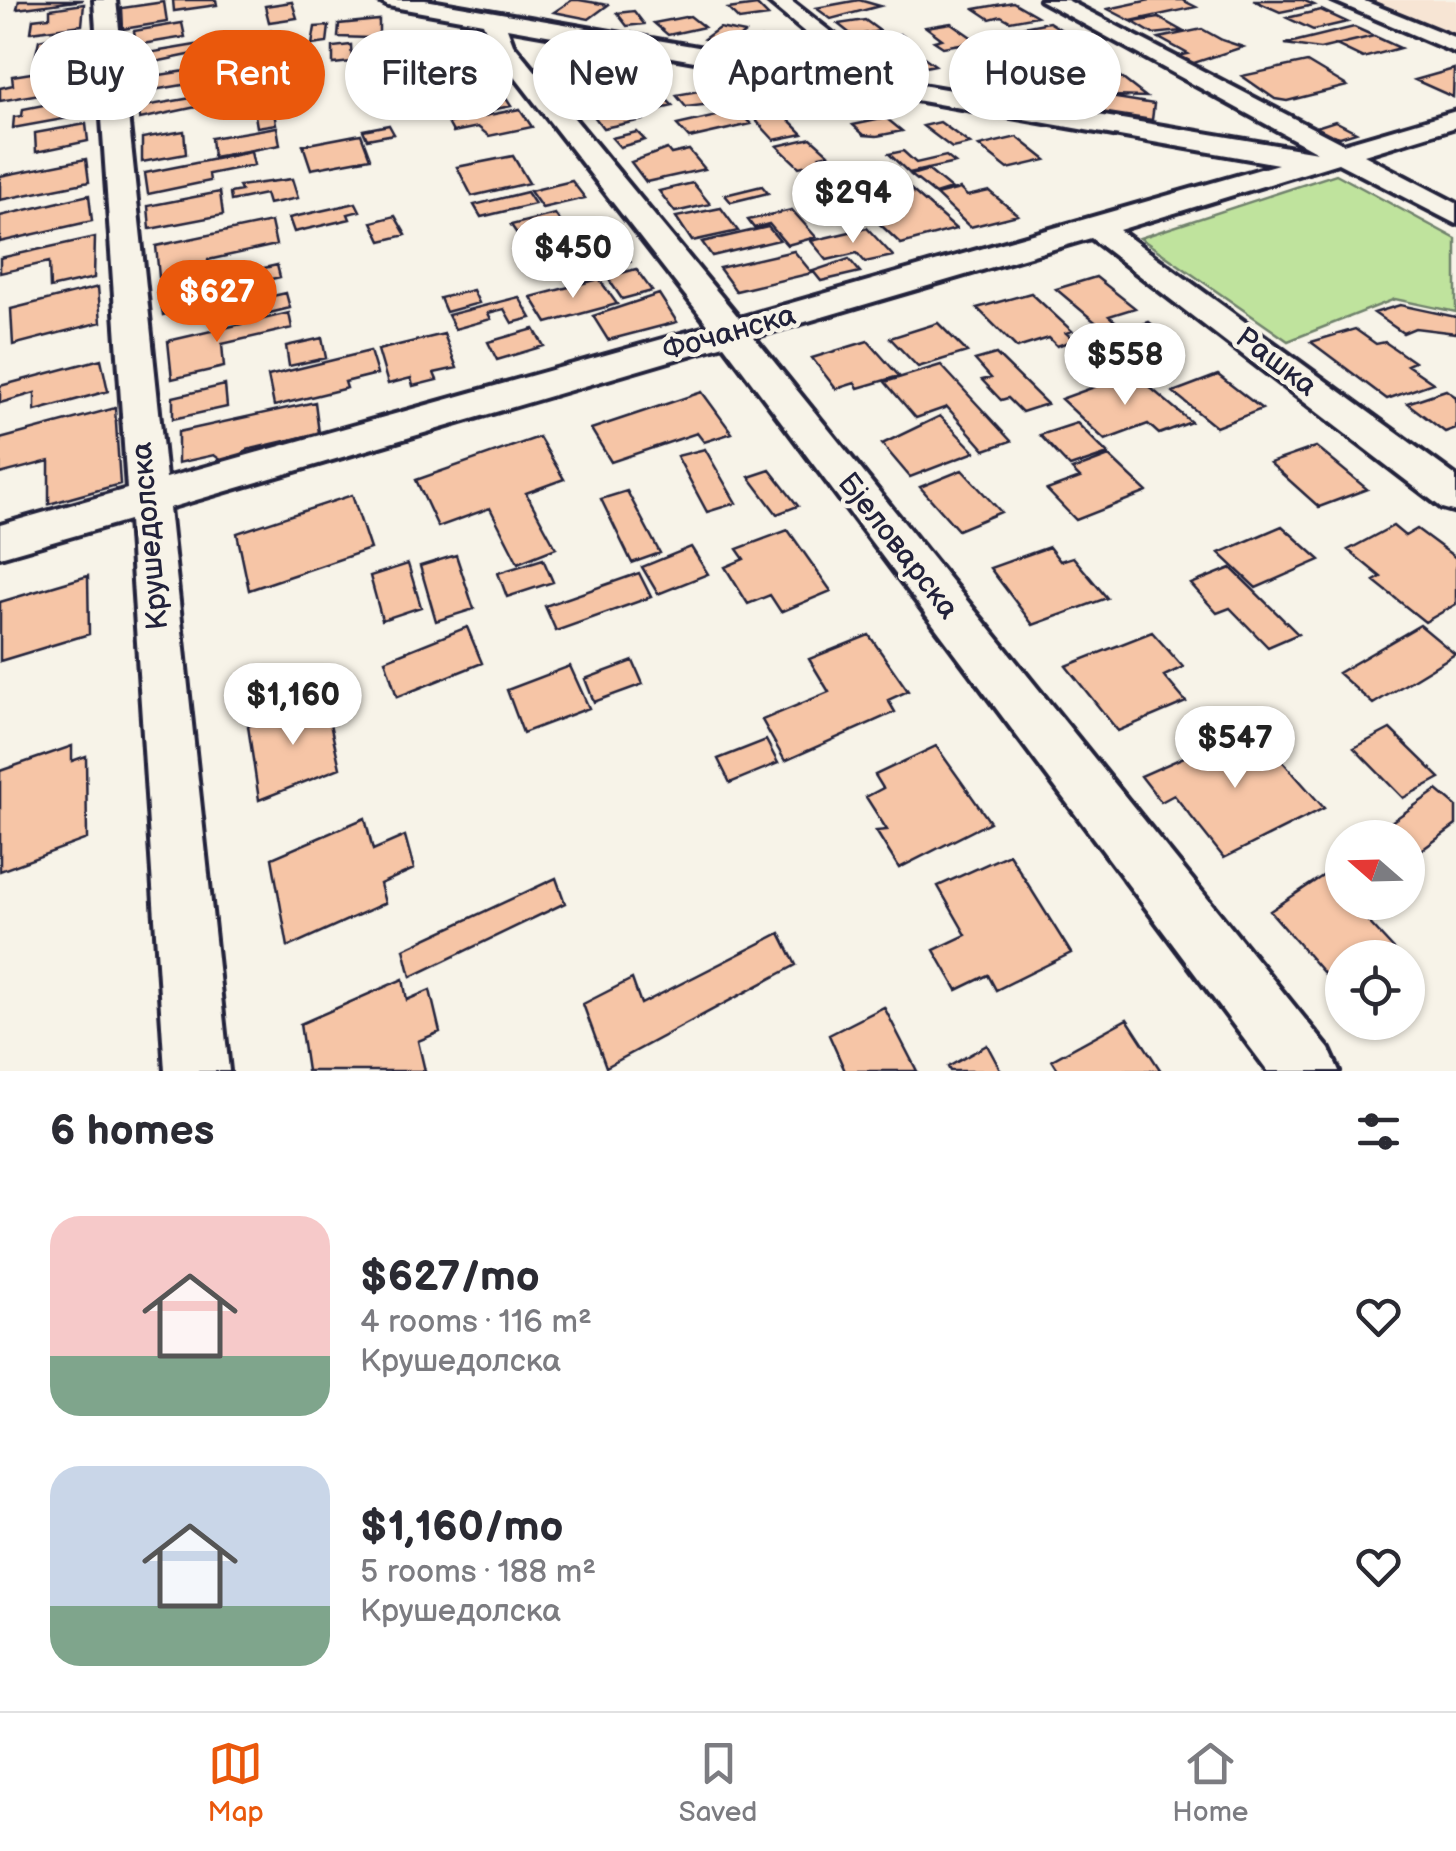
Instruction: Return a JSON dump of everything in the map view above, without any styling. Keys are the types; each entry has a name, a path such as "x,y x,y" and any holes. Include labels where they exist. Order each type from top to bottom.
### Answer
{"street":[{"name":"Крушедолска","path":"105,0 197,1071"},
{"path":"388,0 446,5 493,19 693,54"},
{"path":"777,0 814,30"},
{"path":"1052,0 1323,157"},
{"path":"1343,0 1456,46"},
{"name":"Бјеловарска","path":"493,19 502,44 732,332 1307,1071"},
{"path":"929,95 1323,157 1384,176 1456,189"},
{"name":"Фочанска","path":"0,541 1096,228 1456,119"},
{"path":"1384,176 1456,215"},
{"name":"Рашка","path":"1096,228 1456,497"}],"shaded area":[{"path":"1359,0 1456,0 1456,40"}],"green space":[{"path":"1336,174 1456,239 1456,312 1395,299 1288,341 1140,238"}],"building":[{"path":"19,0 83,0 17,9"},
{"path":"173,0 216,0 217,5 174,11"},
{"path":"572,0 608,5 589,19 554,12"},
{"path":"859,0 880,6 831,19 816,8"},
{"path":"1150,0 1182,0 1196,7 1131,21 1108,9"},
{"path":"1253,0 1303,0 1314,5 1280,12"},
{"path":"164,2 167,22 123,29 122,8"},
{"path":"292,2 297,18 269,22 265,6"},
{"path":"1013,2 1037,16 1010,21 1001,16 990,19 975,9"},
{"path":"84,4 82,25 31,30 33,19 50,17 50,9"},
{"path":"757,5 768,16 739,20 728,9"},
{"path":"1321,10 1347,22 1313,30 1287,18"},
{"path":"634,11 644,24 627,26 617,13"},
{"path":"690,16 704,27 673,34 673,30 662,30 654,23"},
{"path":"1159,18 1182,31 1153,34 1133,22"},
{"path":"379,20 379,30 345,30 345,37 338,37 339,24"},
{"path":"865,20 879,30 846,30 838,24"},
{"path":"1049,22 1062,30 1015,30"},
{"path":"182,23 184,30 179,30 179,38 159,41 159,30 140,30"},
{"path":"951,23 961,30 949,30 949,46 943,47 934,41 942,39 926,27"},
{"path":"329,26 327,43 325,30 314,30"},
{"path":"1354,27 1374,36 1320,49 1285,44"},
{"path":"1202,29 1243,47 1191,64 1178,56 1188,54 1159,38"},
{"path":"1374,36 1400,48 1363,58 1336,45"},
{"path":"345,46 345,63 333,64 333,47"},
{"path":"179,48 179,57 159,61 159,51"},
{"path":"1307,62 1347,86 1287,101 1275,99 1242,76"},
{"path":"1454,69 1453,97 1415,80"},
{"path":"179,72 179,86 159,89 159,75"},
{"path":"30,73 30,96 0,101 0,88 13,85 12,76"},
{"path":"1121,78 1146,97 1121,96"},
{"path":"693,92 693,106 686,107 676,95"},
{"path":"1121,99 1154,104 1152,120 1121,115"},
{"path":"179,100 179,111 159,115 159,104"},
{"path":"30,108 30,120 57,120 13,128 14,117 22,116 23,109"},
{"path":"520,109 532,127 489,136 478,127 453,132 448,123 513,120 513,110"},
{"path":"256,120 275,120 276,124 257,127"},
{"path":"597,120 643,120 603,128"},
{"path":"699,120 747,120 751,124 689,138 677,125"},
{"path":"756,120 789,120 803,134 774,140"},
{"path":"888,120 902,131 864,135 853,125"},
{"path":"1335,121 1356,132 1340,137 1310,129"},
{"path":"940,122 970,144 952,148 923,126"},
{"path":"86,124 88,141 36,152 35,133"},
{"path":"389,125 394,134 367,139 363,130"},
{"path":"277,127 280,145 213,157 211,138"},
{"path":"184,131 186,154 142,162 142,138"},
{"path":"637,132 645,140 620,147 612,138"},
{"path":"361,134 370,158 311,169 303,145"},
{"path":"1017,137 1046,160 1008,169 979,146"},
{"path":"811,138 829,154 820,156 825,161 799,167 777,146"},
{"path":"667,149 671,154 689,150 705,169 646,182 631,162"},
{"path":"903,151 916,163 946,156 955,163 909,173 889,154"},
{"path":"251,152 254,165 209,174 210,181 148,194 145,173"},
{"path":"513,156 529,183 472,196 457,167"},
{"path":"86,159 89,182 0,200 0,176"},
{"path":"863,163 875,175 855,179 844,167"},
{"path":"928,170 951,189 935,194 911,175"},
{"path":"833,171 848,186 826,191 811,177"},
{"path":"881,176 889,183 900,180 956,229 901,244 867,212 878,209 856,182"},
{"path":"292,179 298,198 268,204 265,194 231,201 230,193 241,191 239,186"},
{"path":"572,181 585,198 542,208 530,191"},
{"path":"693,183 710,204 675,212 659,191"},
{"path":"762,186 768,193 731,202 725,195"},
{"path":"960,189 967,196 989,191 1018,215 970,227 936,195"},
{"path":"220,192 223,215 150,229 148,206"},
{"path":"527,192 535,204 481,217 474,205"},
{"path":"89,195 92,221 0,242 0,216"},
{"path":"356,203 360,211 348,214 350,219 294,232 289,218"},
{"path":"842,207 853,218 835,222 824,211"},
{"path":"721,208 738,231 692,241 676,217"},
{"path":"792,210 816,237 787,245 769,224 754,228 748,220"},
{"path":"555,214 566,230 522,241 511,225"},
{"path":"395,216 406,235 381,241 372,222"},
{"path":"271,222 276,245 208,260 209,267 159,277 156,246"},
{"path":"602,223 630,261 579,275 551,236"},
{"path":"768,227 779,240 712,256 702,242"},
{"path":"867,228 893,256 865,262 857,253 827,260 811,241"},
{"path":"95,237 94,278 50,288 49,262 0,273 0,258"},
{"path":"794,251 812,273 736,291 719,268"},
{"path":"849,259 860,272 821,281 813,271"},
{"path":"277,265 280,277 223,290 221,278"},
{"path":"636,269 652,291 622,299 607,277"},
{"path":"1096,277 1135,308 1109,316 1115,321 1100,326 1056,289"},
{"path":"599,279 617,304 547,323 531,297"},
{"path":"198,282 203,305 163,315 159,291"},
{"path":"98,287 101,322 13,345 11,309"},
{"path":"473,290 479,303 446,312 440,298"},
{"path":"286,293 290,308 249,318 246,302"},
{"path":"1031,293 1072,331 1066,333 1074,340 1057,346 1049,338 1017,348 977,308"},
{"path":"659,294 677,322 608,340 593,316"},
{"path":"519,297 531,318 512,323 504,309 488,313 491,319 455,329 448,315"},
{"path":"1400,305 1456,317 1456,333 1415,328 1403,333 1374,313"},
{"path":"289,313 292,328 222,344 224,367 172,379 168,341"},
{"path":"1149,322 1170,339 1118,358 1097,340"},
{"path":"938,323 967,352 918,367 890,338"},
{"path":"534,329 544,346 497,360 488,342"},
{"path":"1355,329 1376,344 1385,342 1414,362 1407,365 1433,383 1387,399 1311,342"},
{"path":"444,334 457,368 434,373 437,380 413,386 411,378 388,384 378,350"},
{"path":"322,338 326,358 289,366 286,346"},
{"path":"868,341 899,376 858,388 855,383 836,389 812,358"},
{"path":"370,351 377,374 345,382 347,388 274,406 268,376"},
{"path":"996,354 1047,404 1022,412 1008,398 1001,400 982,380 991,378 975,360"},
{"path":"101,359 108,391 35,411 35,393 0,403 0,386"},
{"path":"941,365 1011,441 985,450 947,407 916,418 885,382"},
{"path":"1133,373 1191,422 1159,434 1148,424 1105,440 1061,399"},
{"path":"1218,375 1262,409 1216,427 1173,392"},
{"path":"225,385 227,407 173,419 173,397"},
{"path":"1446,390 1456,397 1456,428 1445,432 1407,403"},
{"path":"702,392 732,433 704,442 697,433 611,462 591,429"},
{"path":"315,402 319,433 247,450 238,458 222,461 214,455 178,463 178,432"},
{"path":"115,408 120,484 49,504 49,461 0,474 0,439"},
{"path":"940,416 975,452 910,477 882,444"},
{"path":"1077,423 1108,454 1070,467 1040,435"},
{"path":"539,437 564,479 526,493 556,548 518,563 490,508 438,527 416,480"},
{"path":"1316,447 1367,489 1319,507 1270,463"},
{"path":"705,449 736,503 707,512 677,456"},
{"path":"1109,456 1147,492 1076,520 1047,490 1080,478 1072,470"},
{"path":"770,470 798,506 777,514 749,477"},
{"path":"962,470 1001,512 958,530 920,487"},
{"path":"627,491 660,553 632,563 601,499"},
{"path":"352,495 370,549 249,590 237,533"},
{"path":"1282,526 1320,560 1256,588 1219,553"},
{"path":"1393,526 1405,536 1417,529 1456,558 1456,604 1425,622 1374,581 1381,577 1348,550"},
{"path":"788,530 831,591 781,612 770,595 748,604 725,567 744,559 737,549"},
{"path":"691,547 708,574 658,594 642,567"},
{"path":"1049,547 1060,561 1073,557 1107,598 1033,625 990,568"},
{"path":"456,555 474,609 436,621 420,566"},
{"path":"543,559 553,582 507,597 498,573"},
{"path":"408,564 421,607 382,620 370,576"},
{"path":"1231,568 1298,634 1268,647 1230,608 1217,613 1191,584"},
{"path":"639,573 651,597 556,631 545,606"},
{"path":"88,576 89,634 0,661 0,602"},
{"path":"1420,625 1455,654 1373,704 1338,673"},
{"path":"467,627 482,663 397,697 385,660"},
{"path":"1152,632 1183,667 1164,676 1186,702 1118,731 1066,666"},
{"path":"869,635 908,691 888,700 895,712 785,761 762,720 829,692 809,659"},
{"path":"633,661 643,684 594,702 585,679"},
{"path":"570,666 589,708 523,733 507,690"},
{"path":"324,697 340,768 259,800 248,726"},
{"path":"1252,727 1324,808 1224,858 1174,795 1161,802 1141,776"},
{"path":"1390,729 1440,778 1403,798 1354,748"},
{"path":"766,740 778,763 730,783 718,759"},
{"path":"72,746 72,761 86,756 87,839 0,871 0,771"},
{"path":"936,746 990,822 899,868 876,831 887,830 866,797 883,788 875,775"},
{"path":"1437,790 1456,806 1456,825 1425,848 1425,820 1394,820"},
{"path":"365,818 373,850 405,836 414,869 380,884 385,903 288,947 272,858"},
{"path":"1009,854 1071,953 996,990 988,975 957,990 934,950 966,935 938,886"},
{"path":"1324,875 1325,920 1367,920 1385,940 1325,940 1325,974 1270,911"},
{"path":"556,878 565,903 411,977 404,949"},
{"path":"780,933 796,965 606,1067 583,1004 632,979 641,1004"},
{"path":"403,979 407,1000 430,990 440,1032 418,1041 425,1071 307,1071 300,1024"},
{"path":"884,1007 917,1071 845,1071 829,1035"},
{"path":"1127,1019 1161,1071 1059,1071 1052,1060"},
{"path":"987,1045 1001,1071 950,1071 948,1067"}]}
